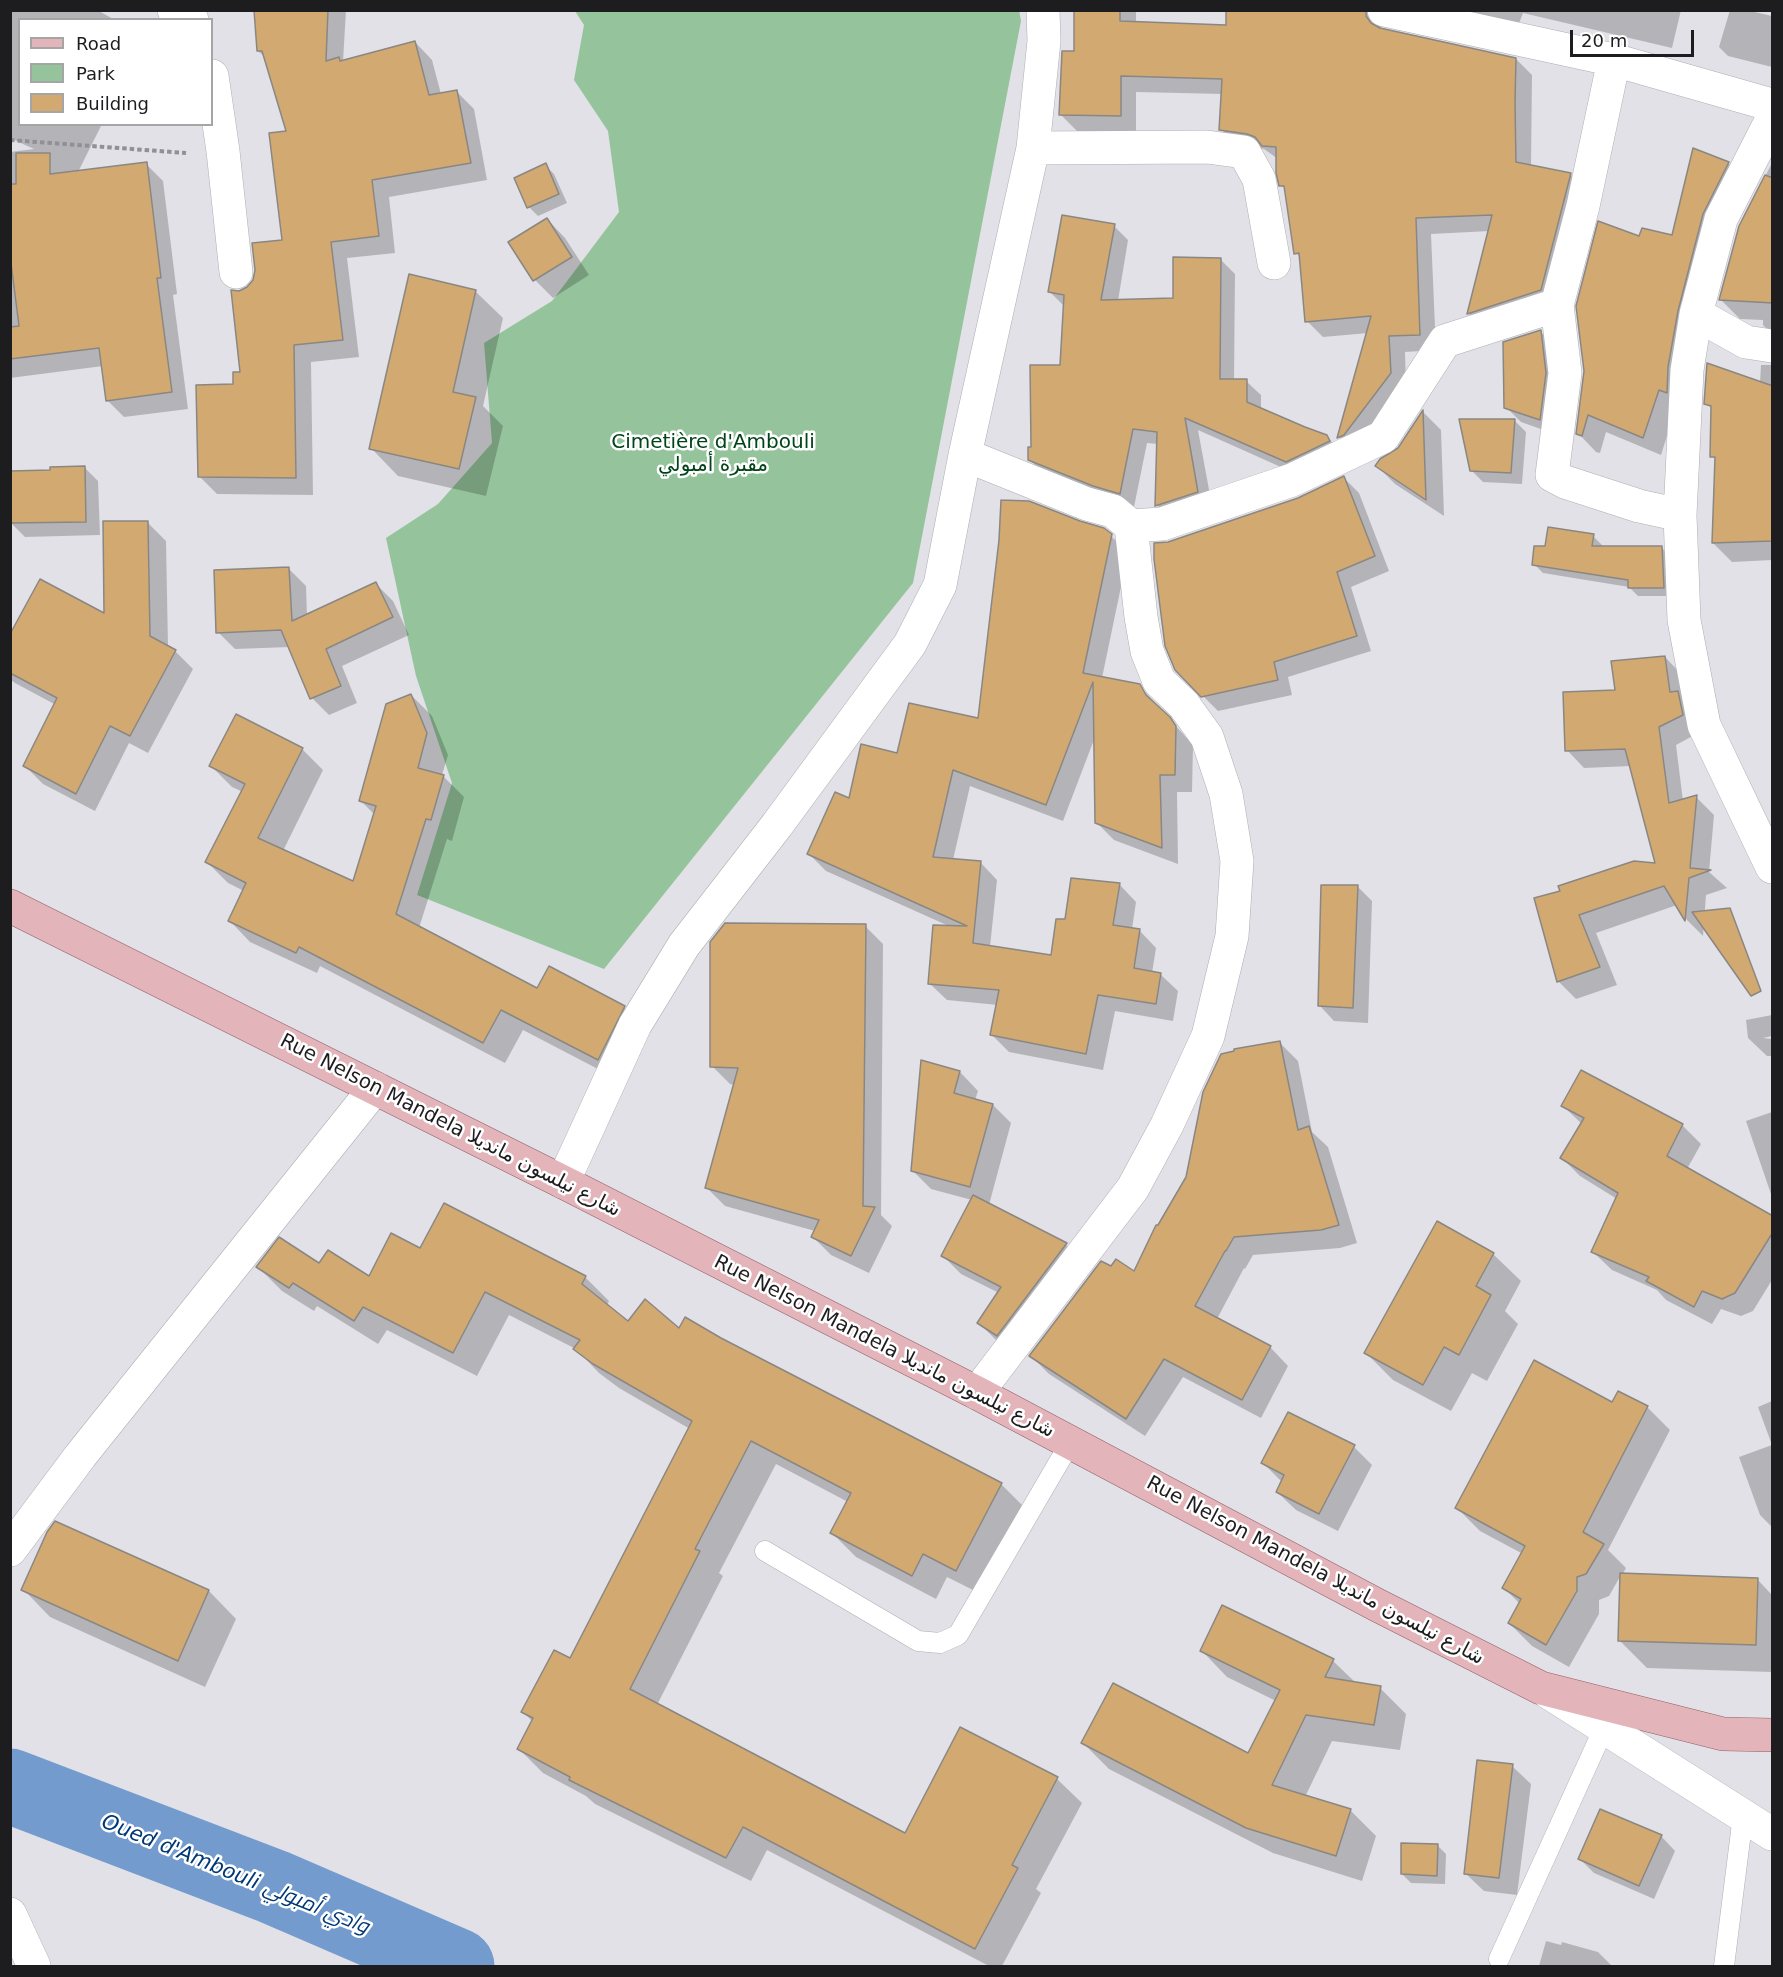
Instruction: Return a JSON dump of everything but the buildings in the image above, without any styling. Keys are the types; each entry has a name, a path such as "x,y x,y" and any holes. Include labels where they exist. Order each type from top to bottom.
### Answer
{"main road":[{"name":"Rue Nelson Mandela شارع نيلسون مانديلا","path":"10,906 977,1393 1377,1605 1541,1688 1723,1734 1773,1735"}],"street":[{"path":"174,10 189,15 191,18"},
{"path":"562,1182 635,1025 684,945 777,825 910,644 940,585 965,455 1033,148 1044,40 1043,10"},
{"path":"1384,10 1614,60 1773,105"},
{"path":"1614,60 1583,206 1557,305 1565,373 1551,475 1565,482 1639,506 1680,514"},
{"path":"213,83 236,272"},
{"path":"1773,119 1721,219 1696,314 1687,370 1680,514 1684,620 1704,725 1773,867"},
{"path":"1033,148 1206,147 1244,152 1259,179 1274,263"},
{"path":"965,455 1087,504 1113,511 1131,526 1162,524 1292,480 1383,437 1445,341 1557,305"},
{"path":"1696,314 1746,342 1773,346"},
{"path":"977,1393 1133,1188 1167,1125 1208,1036 1232,936 1237,861 1226,794 1207,738 1184,705 1159,681 1147,651 1131,526"},
{"path":"10,1550 81,1455 375,1088"},
{"path":"1541,1688 1773,1834"},
{"path":"10,1914 34,1966"}],"lane":[{"path":"765,1551 918,1641 940,1643 958,1635 1070,1443"},
{"path":"1499,1959 1604,1728"},
{"path":"1724,1966 1743,1816"}],"path":[{"path":"10,140 182,153 223,151"}],"green space":[{"name":"Cimetière d'Ambouli مقبرة أمبولي","path":"1019,10 1021,21 913,583 604,969 417,895 452,783 416,676 386,538 438,504 492,443 484,343 552,301 619,212 608,131 574,80 584,25 575,11"}],"waterway":[{"name":"Oued d'Ambouli وادي أمبولي","path":"10,1786 274,1887 457,1966"}]}
